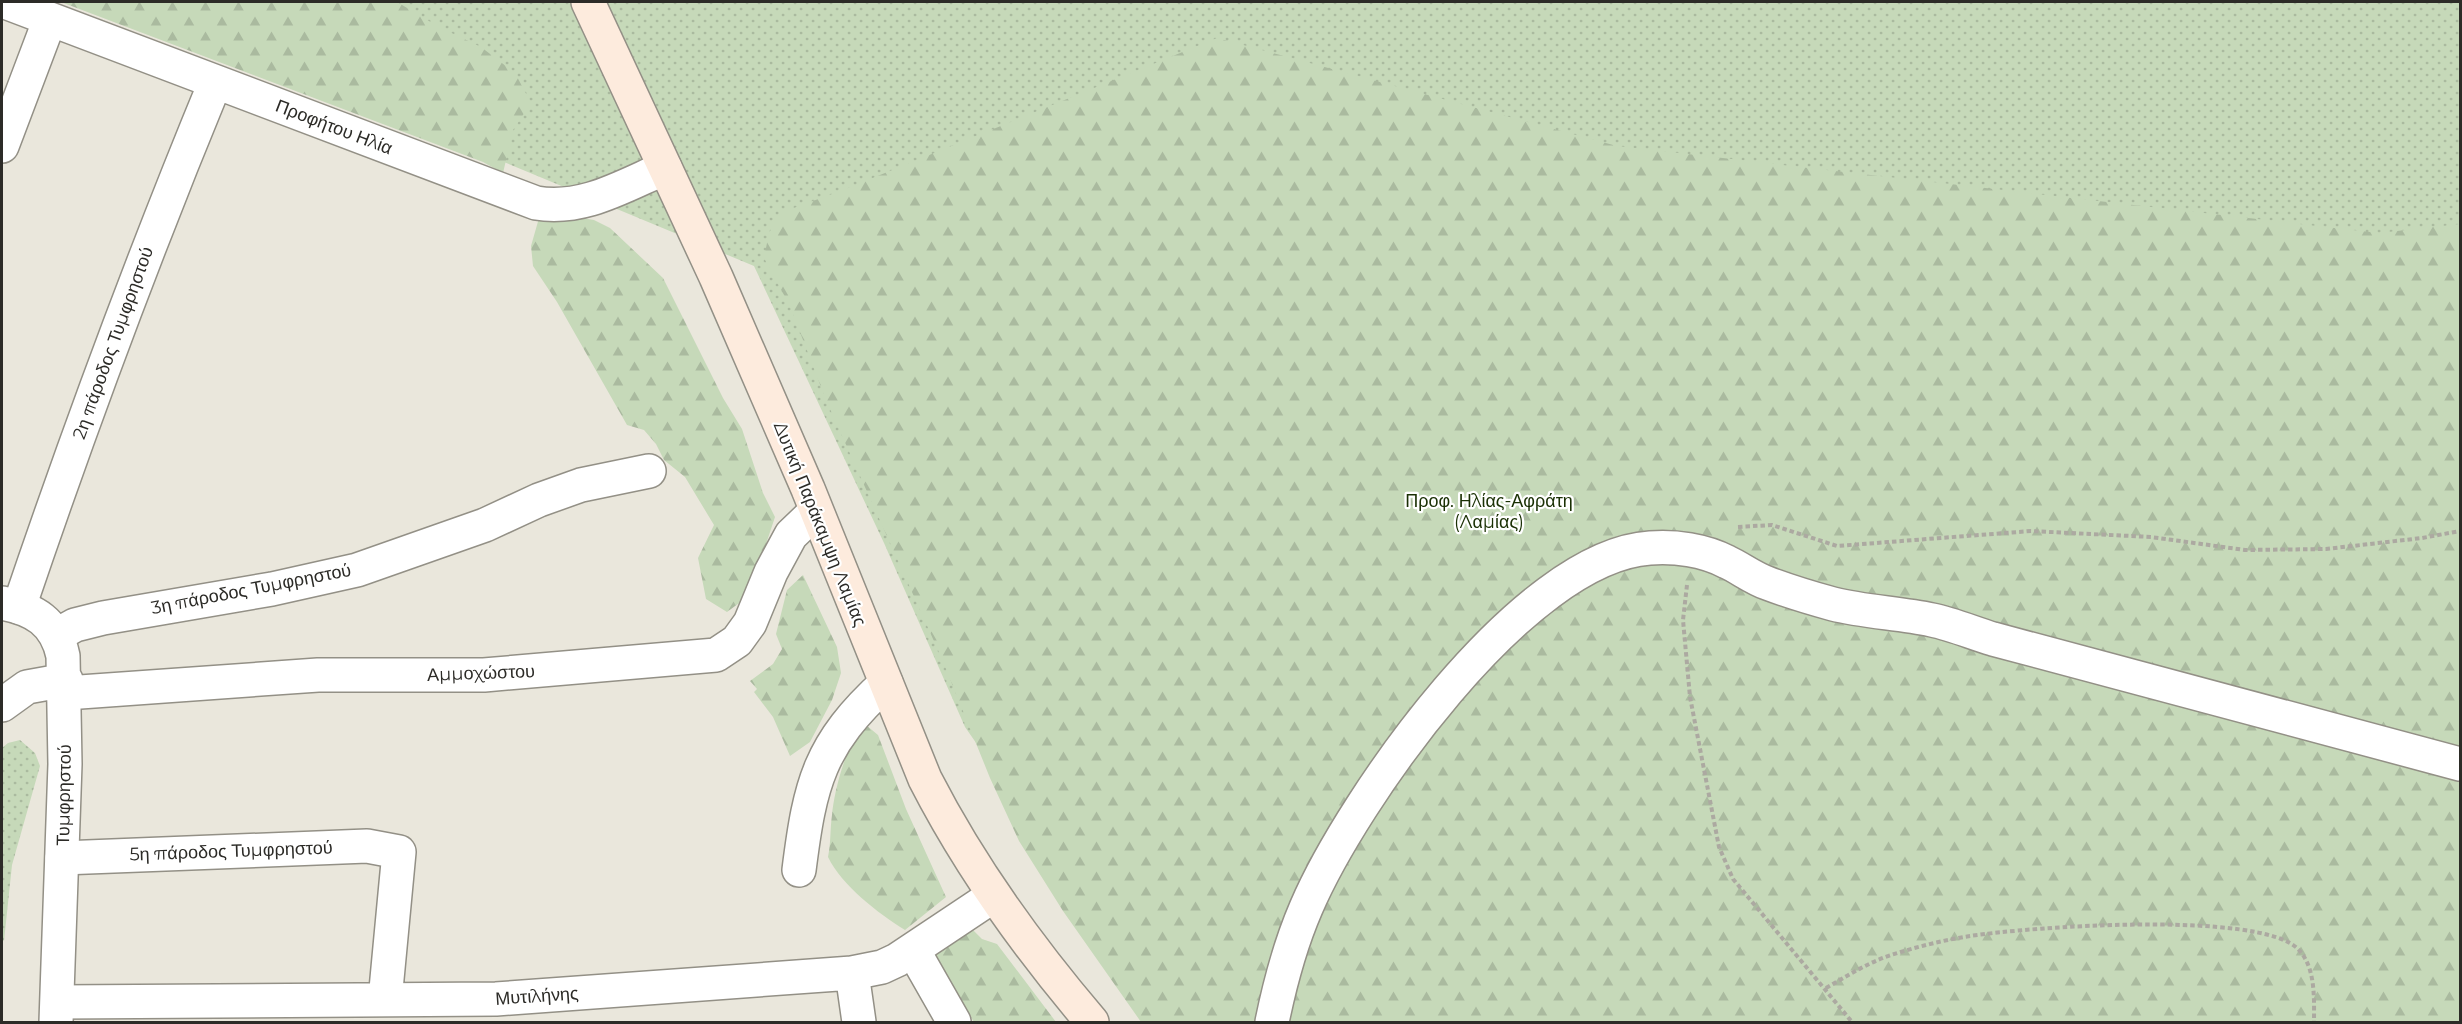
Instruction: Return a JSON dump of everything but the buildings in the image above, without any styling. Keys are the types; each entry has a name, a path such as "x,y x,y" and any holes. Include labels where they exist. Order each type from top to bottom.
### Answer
{"main road":[{"name":"Δυτική Παράκαμψη Λαμίας","path":"588,2 717,277 816,511 925,779 943,814 993,896 1092,1023"}],"street":[{"name":"Προφήτου Ηλία","path":"5,2 544,204 561,206 585,202 665,168"},
{"path":"2,146 50,19"},
{"name":"2η πάροδος Τυμφρηστού","path":"10,605 153,233 215,82"},
{"name":"3η πάροδος Τυμφρηστού","path":"57,635 75,625 103,618 283,587 357,570 485,525 539,500 581,485 649,471"},
{"name":"Αμμοχώστου","path":"2,705 27,687 318,675 484,675 716,655 737,641 750,622 771,572 791,535 816,511"},
{"path":"1272,1023 1282,972 1306,908 1336,846 1443,694 1499,633 1551,591 1600,561 1648,548 1690,549 1725,560 1765,583 1836,604 1934,620 1993,639 2460,764"},
{"path":"10,605 39,615 57,635"},
{"name":"Τυμφρηστού","path":"57,635 63,656 66,687 57,1012"},
{"path":"799,870 814,780 835,739 857,709 886,683"},
{"name":"5η πάροδος Τυμφρηστού","path":"62,858 356,846 399,852 385,1000"},
{"name":"Μυτιλήνης","path":"57,1012 385,1000 496,999 852,973 882,967 913,950 993,896"},
{"path":"913,950 954,1023"},
{"path":"852,973 859,1023"}],"path":[{"path":"1851,1023 1826,988 1733,879 1719,847 1690,698 1683,620 1690,549 1704,535 1720,530 1772,525 1837,546 2031,531 2151,537 2245,550 2326,549 2422,538 2460,531"},
{"path":"1826,988 1868,964 1891,955 1970,936 2072,926 2224,926 2282,937 2298,949 2309,963 2314,1023"}],"green space":[{"path":"61,2 397,2 439,27 481,47 515,73 531,103 513,130 503,173 483,162"},
{"name":"Προφ. Ηλίας-Αφράτη (Λαμίας)","path":"100,2 2460,2 2460,1022 1136,972 965,727 884,543 754,266 319,85"},
{"name":"Προφ. Ηλίας-Αφράτη (Λαμίας)","path":"1217,38 1617,146 2379,233 2460,224 2460,1022 1141,1022 1063,911 1019,841 990,778 942,659 826,400 790,306 764,258 769,233 780,213 843,190"},
{"path":"541,211 594,220 610,228 663,278 723,398 742,429 763,493 775,517 766,544 764,572 750,595 727,612 706,599 698,558 714,525 685,477 664,460 656,444 644,430 627,425 557,302 533,266 531,246"},
{"path":"803,575 837,647 841,673 832,700 810,742 790,756 773,717 754,692 757,689 750,681 773,664 782,649 776,634 787,590"},
{"path":"866,725 878,735 906,809 946,897 905,930 872,907 851,888 828,857 833,805 843,766 853,742"},
{"path":"20,740 35,753 40,766 12,865 4,941 2,939 2,748 8,743"},
{"path":"971,928 982,939 997,944 1056,1022 974,1022 933,960 934,953"}]}
